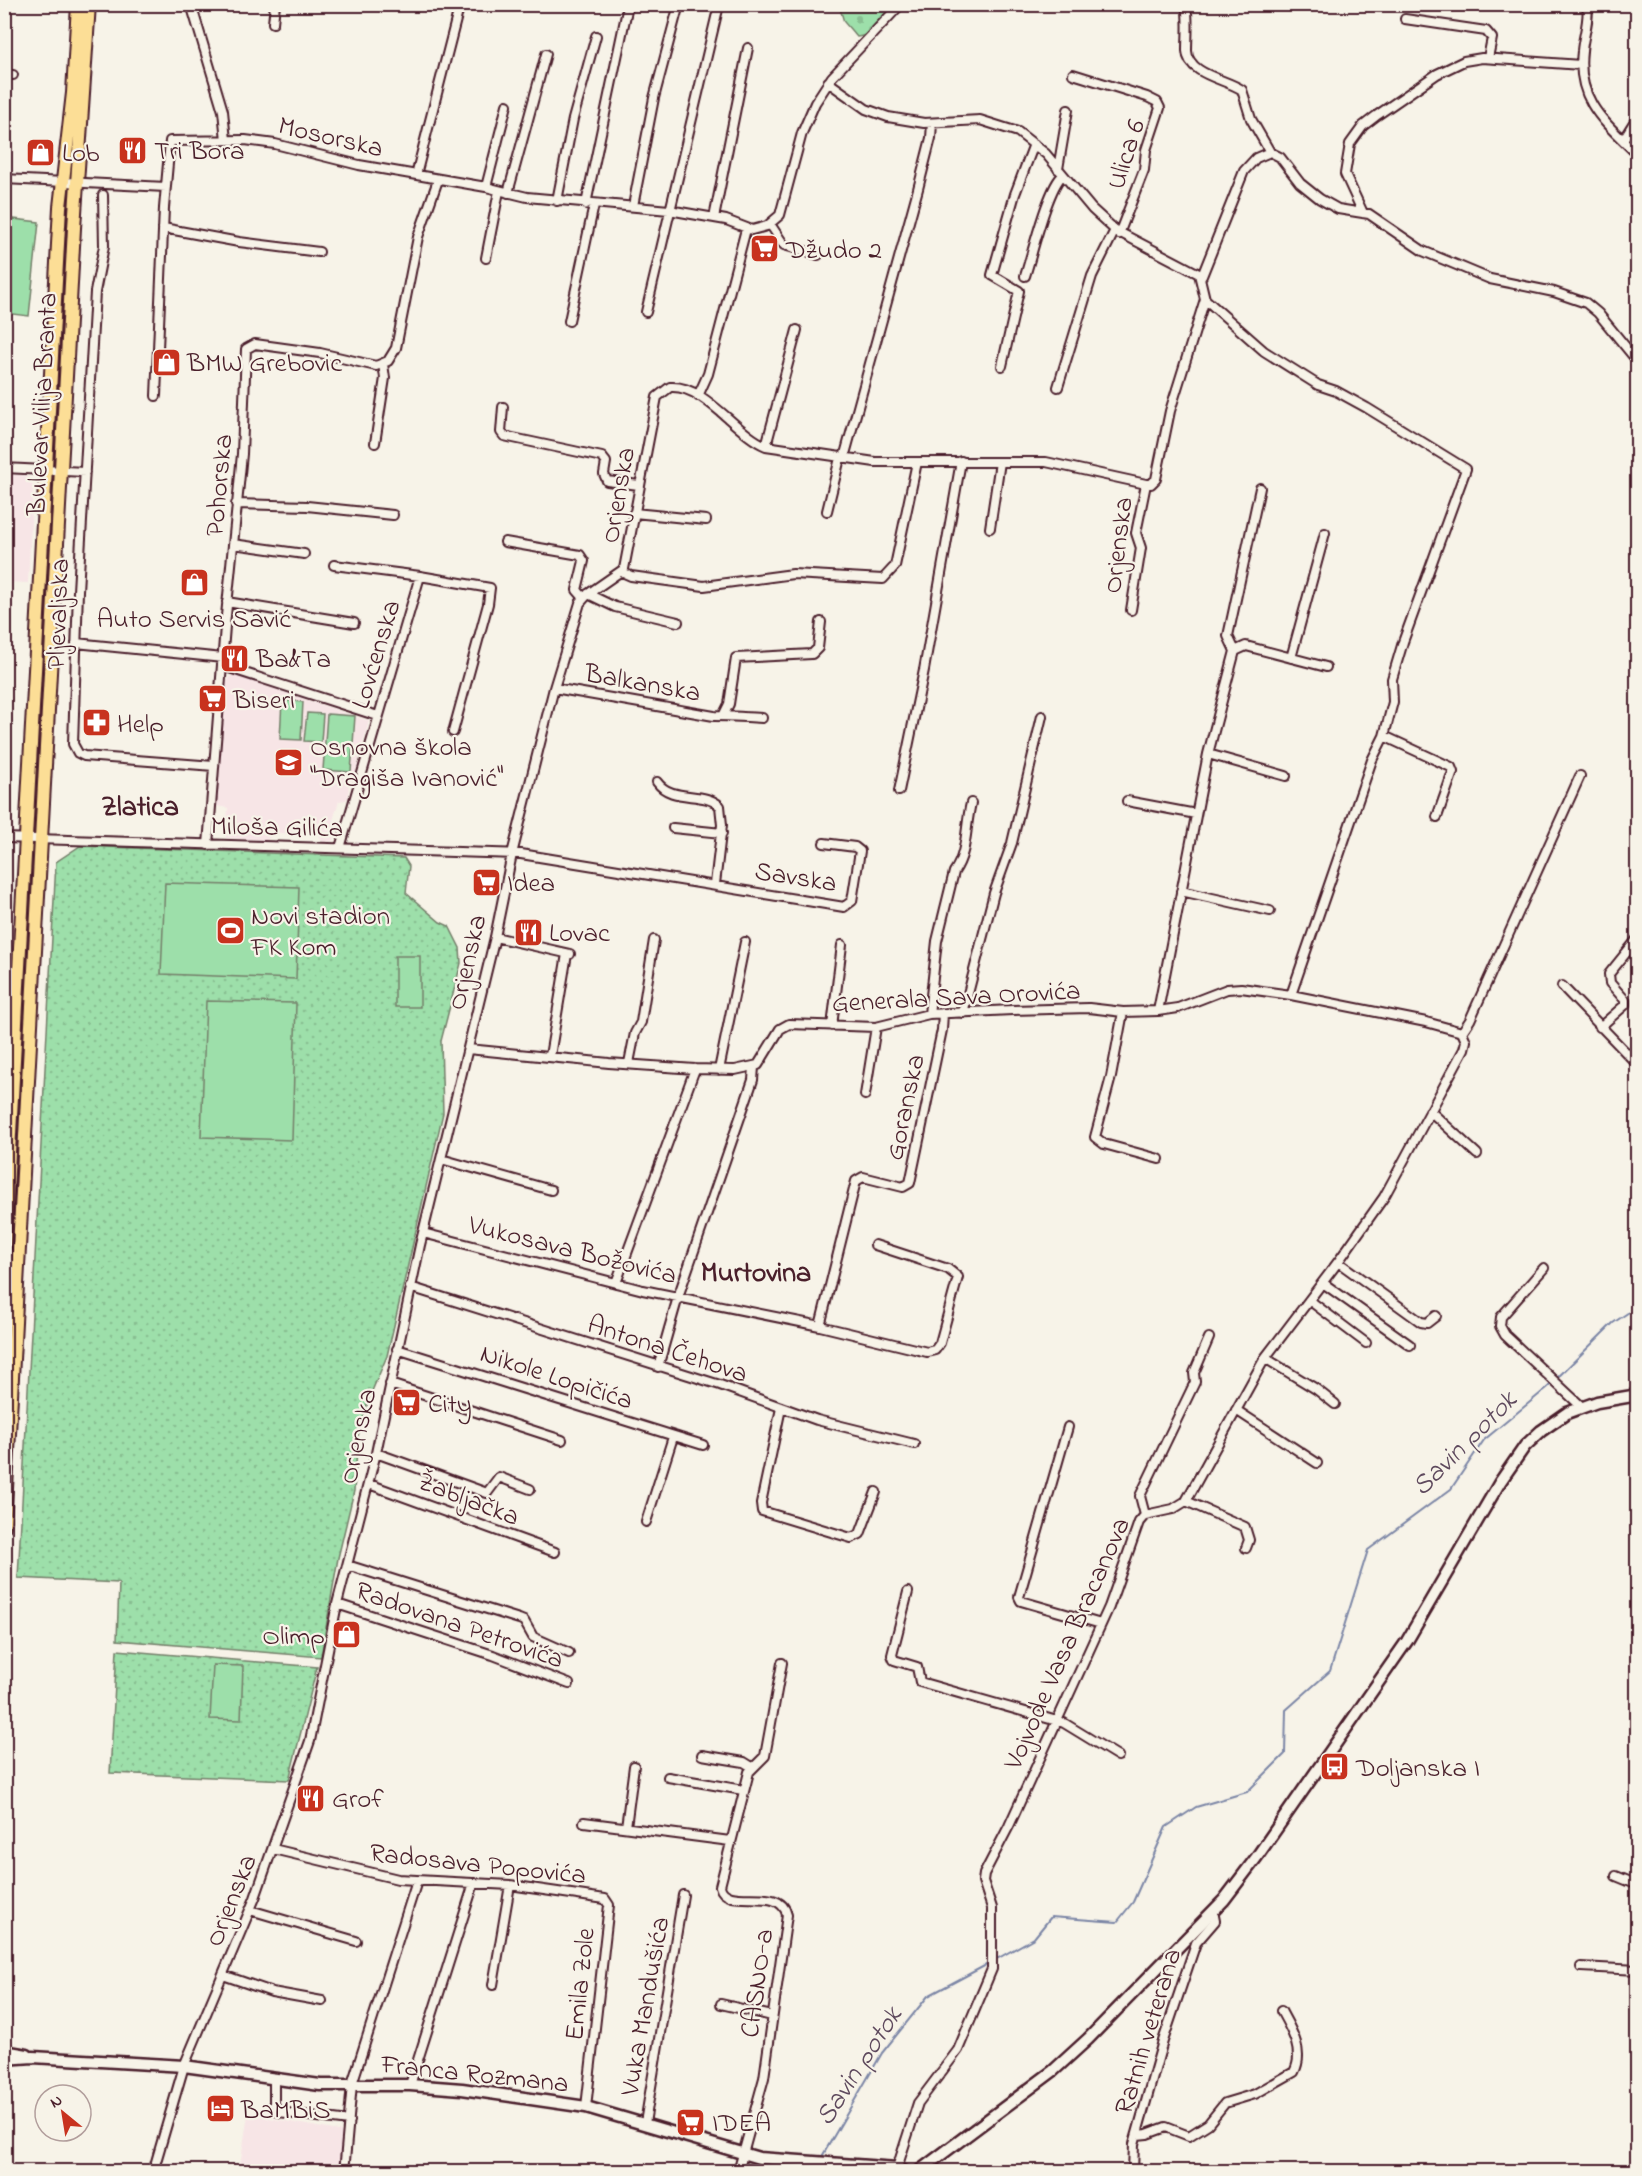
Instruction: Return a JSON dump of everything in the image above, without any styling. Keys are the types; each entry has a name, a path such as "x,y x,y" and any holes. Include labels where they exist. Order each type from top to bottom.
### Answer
{"main road":[{"name":"Bulevar Vilija Branta","path":"4,1245 63,181 73,93 78,4"},
{"name":"Bulevar Vilija Branta","path":"4,1526 76,182 89,4"}],"street":[{"path":"191,4 223,111 226,140"},
{"path":"273,23 275,4"},
{"path":"416,175 460,4"},
{"path":"633,206 654,98 679,4"},
{"path":"698,396 708,374 746,229 759,229 770,224 783,206 802,133 828,82 901,4"},
{"path":"1186,4 1190,29 1187,51 1189,60 1198,69 1242,90 1251,119 1270,152 1280,157 1300,183 1320,199 1338,209 1374,217 1414,246 1452,265 1490,279 1554,292 1586,303 1598,313 1638,362"},
{"path":"1587,4 1581,65 1586,90 1596,113 1638,155"},
{"path":"646,312 719,5"},
{"path":"569,321 627,10"},
{"path":"1405,19 1486,32 1492,38 1488,58"},
{"path":"556,201 573,119 596,36"},
{"path":"714,218 748,48"},
{"path":"508,193 546,54"},
{"path":"1363,213 1346,180 1344,169 1350,144 1363,126 1437,74 1464,61 1488,58 1581,65"},
{"name":"Ulica 6","path":"1073,74 1147,97 1157,102 1160,108 1146,150 1144,170 1117,232"},
{"path":"828,82 866,109 900,119 932,123 967,119 992,122 1018,132 1034,144 1092,209 1117,232 1202,276"},
{"path":"486,187 507,105"},
{"path":"1025,276 1060,172 1068,110"},
{"path":"1623,140 1638,116"},
{"path":"827,511 918,189 931,138 932,123"},
{"name":"Mosorska","path":"166,187 170,141 226,140 275,144 328,158 556,201 669,210 714,218 746,229"},
{"path":"1002,366 1019,291 992,275 1015,194 1034,144"},
{"path":"1146,484 1151,484 1156,479 1173,402 1205,299 1202,276 1244,171 1256,158 1270,152"},
{"path":"4,179 166,187 156,396"},
{"path":"375,443 385,378 382,364 391,358 396,348 418,237 438,180"},
{"path":"486,258 499,191"},
{"name":"Pljevaljska","path":"103,195 104,246 95,292 84,472 73,738 78,753 84,756 214,766"},
{"path":"770,224 784,246 818,255"},
{"path":"164,228 239,242 319,252"},
{"path":"1058,387 1092,276 1117,232"},
{"path":"1205,299 1264,351 1288,367 1318,385 1345,395 1467,470 1427,571 1400,653 1392,679 1393,702 1384,736 1372,760 1291,994"},
{"path":"766,447 797,330"},
{"name":"Pohorska","path":"208,845 227,602 243,454 246,351 249,346 255,344 304,350 376,366 382,364"},
{"name":"Orjenska","path":"153,2172 184,2066 250,1910 301,1770 315,1719 347,1564 376,1453 410,1287 495,937 512,854 554,688 574,619 586,596 622,572 657,397 666,389 675,387 698,396 753,440 766,447 842,458 917,462 1046,462 1146,484 1136,533 1141,548 1131,610"},
{"path":"502,406 501,432 504,436 599,456 606,462 604,474 607,481 639,485"},
{"path":"899,791 924,670 961,461"},
{"path":"622,572 631,576 704,586 793,574 883,579 895,566 917,462"},
{"path":"990,528 1000,462"},
{"path":"4,468 84,472"},
{"path":"1158,1011 1208,753 1235,651 1228,636 1260,488"},
{"path":"236,504 307,506 393,515"},
{"path":"634,513 706,520"},
{"path":"1291,658 1325,533"},
{"path":"505,542 580,555 584,561 577,590 586,596 615,607 678,622"},
{"path":"234,544 304,554"},
{"path":"334,565 486,587 491,592 453,732"},
{"name":"Lovćenska","path":"340,848 420,576"},
{"path":"227,602 354,623"},
{"name":"Balkanska","path":"724,714 729,704 736,658 812,654 818,648 820,622"},
{"path":"76,643 223,662 378,716"},
{"path":"1235,651 1246,646 1326,667"},
{"name":"Balkanska","path":"554,688 714,716 724,714 731,717 762,718"},
{"path":"963,1013 994,893 1012,843 1042,716"},
{"path":"1384,736 1451,767 1453,772 1437,817"},
{"path":"1208,753 1286,776"},
{"path":"1246,1548 1249,1540 1245,1527 1186,1501 1265,1358 1323,1283 1384,1197 1466,1045 1462,1032 1470,1020 1580,776"},
{"name":"Savska","path":"657,782 673,794 717,803 722,813 722,833 715,884"},
{"path":"1127,801 1196,814"},
{"path":"929,1014 937,941 954,872 961,863 971,803"},
{"path":"673,828 722,833"},
{"name":"Miloša Gilića","path":"4,838 512,854"},
{"name":"Savska","path":"512,854 715,884 844,907 852,901 860,851 855,847 824,843"},
{"path":"1181,891 1270,911"},
{"path":"495,937 569,954 550,1056"},
{"path":"1600,1027 1625,1005 1625,1000 1610,983 1609,974 1638,938"},
{"path":"629,1063 640,1022 654,940"},
{"path":"718,1070 745,942"},
{"path":"832,1026 842,945"},
{"path":"1562,986 1638,1065"},
{"name":"Generala Sava Orovića","path":"754,1067 764,1057 782,1027 789,1024 876,1027 929,1014 943,1013 1089,1008 1124,1012 1158,1011 1179,1008 1233,988 1291,994 1426,1022 1462,1032"},
{"path":"1124,1012 1111,1077 1095,1137 1104,1144 1159,1160"},
{"name":"Goranska","path":"819,1326 856,1181 863,1178 903,1187 910,1183 942,1029 943,1013"},
{"path":"865,1095 876,1027"},
{"path":"468,1049 695,1069 754,1067 753,1080 678,1297 657,1367"},
{"path":"616,1283 695,1069"},
{"path":"1430,1111 1477,1154"},
{"path":"441,1159 551,1190"},
{"name":"Vukosava Božovića","path":"423,1233 678,1297 819,1326 927,1352 938,1348 958,1276 948,1269 875,1245"},
{"path":"1338,1262 1420,1322 1427,1323 1436,1316"},
{"path":"1544,1268 1501,1317 1500,1326 1505,1335 1582,1407"},
{"path":"1323,1283 1410,1346"},
{"name":"Antona Čehova","path":"410,1287 657,1367 720,1385 781,1408 836,1425 914,1444"},
{"path":"1309,1300 1366,1343"},
{"path":"1145,1515 1140,1496 1195,1382 1194,1373 1209,1338"},
{"name":"Nikole Lopičića","path":"397,1349 534,1390 703,1445"},
{"path":"1265,1358 1335,1404"},
{"path":"390,1384 562,1440"},
{"path":"918,2172 1053,2071 1088,2039 1213,1911 1256,1858 1407,1641 1517,1455 1550,1424 1582,1407 1638,1395"},
{"path":"781,1408 760,1503 762,1511 851,1539 860,1534 876,1492"},
{"path":"1236,1410 1317,1463"},
{"path":"1068,1427 1019,1597 1022,1601 1101,1624"},
{"path":"646,1522 673,1437"},
{"path":"376,1453 488,1493 499,1477 530,1489"},
{"name":"Žabljačka","path":"369,1484 555,1552"},
{"name":"Vojvode Vasa Bracanova","path":"901,2170 918,2103 958,2050 992,1969 992,1908 983,1877 1101,1624 1139,1522 1145,1515 1178,1508 1186,1501"},
{"name":"Radovana Petrovića","path":"347,1564 519,1618 524,1621 533,1637 569,1653"},
{"path":"908,1592 892,1656 894,1660 916,1667 920,1683 1064,1724 1118,1756"},
{"name":"Radovana Petrovića","path":"338,1604 492,1655 569,1684"},
{"name":"CASNO-a","path":"738,2172 762,2089 786,1910 776,1901 723,1894 720,1886 743,1791 752,1767 765,1756 782,1663"},
{"path":"702,1755 744,1762 752,1767"},
{"path":"626,1827 634,1766"},
{"path":"668,1777 743,1791"},
{"path":"584,1822 730,1841"},
{"name":"Radosava Popovića","path":"273,1849 383,1877 417,1881 510,1885 601,1897 608,1902"},
{"path":"1616,1876 1638,1885"},
{"path":"344,2172 352,2084 417,1881"},
{"path":"410,2085 474,1883"},
{"path":"493,1985 510,1885"},
{"name":"Vuka Mandušića","path":"645,2123 683,1895"},
{"name":"Emila Zole","path":"586,2107 606,1941 608,1902"},
{"path":"250,1910 356,1941"},
{"name":"Ratnih veterana","path":"1133,2172 1137,2135 1163,2042 1196,1943 1215,1921 1213,1911"},
{"path":"1581,1966 1638,1970"},
{"path":"223,1975 272,1992 322,2001"},
{"path":"721,2004 772,2016"},
{"path":"1137,2135 1166,2127 1189,2136 1208,2124 1225,2103 1255,2094 1294,2072 1298,2052 1294,2035 1281,2011"},
{"name":"Franca Rozmana","path":"4,2051 33,2057"},
{"name":"Franca Rozmana","path":"4,2059 33,2057 184,2066 320,2085 410,2085 462,2089 586,2107 744,2154 901,2170"},
{"path":"274,2080 274,2104 279,2112 349,2121"}],"shaded area":[{"path":"4,475 22,475 29,478 33,486 28,583 5,582"},
{"name":"Osnovna škola \"Dragiša Ivanović\"","path":"231,676 369,721 353,782 349,782 348,797 346,800 339,801 333,820 338,830 332,841 323,842 318,834 274,833 267,840 226,838 228,808 216,806 226,682"},
{"path":"248,2114 344,2132 339,2171 239,2172"}],"green space":[{"path":"839,5 896,5 874,29 857,37 844,22"},
{"path":"5,218 39,222 29,316 5,313"},
{"path":"282,700 303,702 301,740 280,739"},
{"path":"307,713 323,714 321,742 304,741"},
{"path":"327,714 355,716 351,772 323,770"},
{"path":"80,846 404,858 409,866 406,893 440,922 449,926 460,948 461,963 441,1041 443,1113 387,1356 369,1398 358,1436 354,1491 338,1558 321,1657 117,1640 119,1583 18,1578 56,862"},
{"name":"Novi stadion FK Kom","path":"165,883 299,887 296,979 161,974"},
{"path":"395,956 420,956 420,1007 395,1007"},
{"path":"206,1001 296,1003 292,1140 201,1137"},
{"path":"117,1650 317,1667 289,1780 110,1773"},
{"path":"213,1665 243,1666 241,1720 210,1719"}],"waterway":[{"name":"Savin potok","path":"995,1960 1034,1938 1051,1917 1117,1922 1133,1902 1166,1827 1196,1807 1247,1792 1285,1754 1286,1710 1330,1671 1368,1550 1451,1489 1484,1440 1547,1388 1613,1323 1638,1306"},
{"name":"Savin potok","path":"820,2160 882,2053 928,1996 990,1963"},
{"name":"Savin potok","path":"813,2172 817,2165"}],"place":[{"name":"Tri Bora","path":"133,150"},
{"name":"Lob","path":"41,152"},
{"name":"Džudo 2","path":"765,249"},
{"name":"BMW Grebovic","path":"166,362"},
{"name":"Auto Servis Savić","path":"194,583"},
{"name":"Ba&Ta","path":"235,658"},
{"name":"Biseri","path":"212,699"},
{"name":"Help","path":"96,723"},
{"name":"Osnovna škola \"Dragiša Ivanović\"","path":"289,762"},
{"name":"Idea","path":"486,882"},
{"name":"Novi stadion FK Kom","path":"230,931"},
{"name":"Lovac","path":"528,932"},
{"name":"City","path":"407,1403"},
{"name":"Olimp","path":"346,1635"},
{"name":"Doljanska I","path":"1335,1767"},
{"name":"Grof","path":"311,1798"},
{"name":"BaMBiS","path":"220,2109"},
{"name":"IDEA","path":"691,2122"}],"district":[{"name":"Zlatica","path":"140,805"},
{"name":"Murtovina","path":"756,1271"}]}
